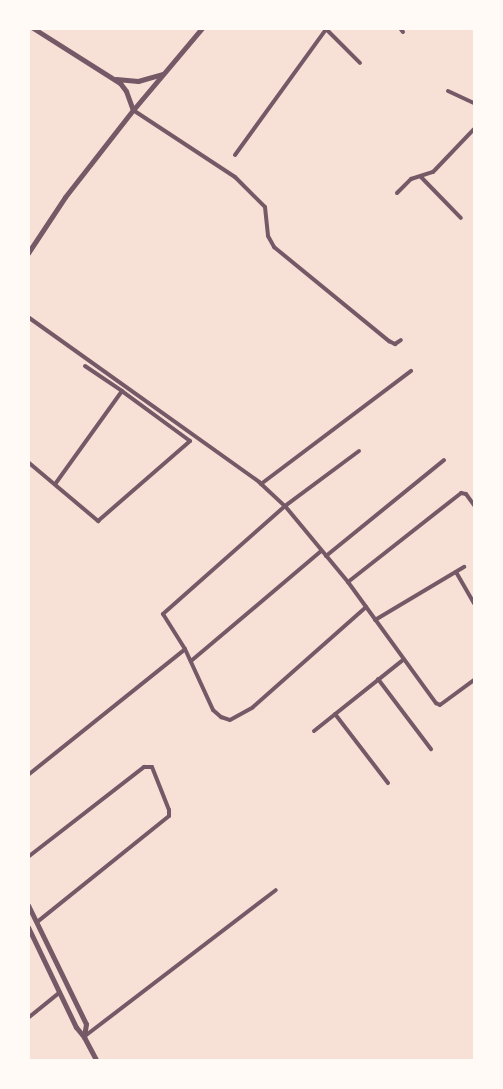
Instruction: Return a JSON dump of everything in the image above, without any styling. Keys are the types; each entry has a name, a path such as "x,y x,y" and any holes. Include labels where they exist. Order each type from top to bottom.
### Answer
{"street":[{"path":"33,28 111,78 126,91 133,110 235,177 265,207 268,236 274,247 389,341 395,344 401,340"},
{"path":"28,253 65,197 133,110 202,28"},
{"path":"235,155 326,29 360,63"},
{"path":"111,78 138,81 164,73"},
{"path":"448,91 474,104"},
{"path":"397,193 411,179 433,172 474,129"},
{"path":"421,177 461,218"},
{"path":"28,317 261,484 285,506 348,582 403,660 440,705 474,680"},
{"path":"28,462 56,483 91,518 98,521 189,443 189,439 85,366"},
{"path":"261,484 411,371"},
{"path":"56,483 122,391"},
{"path":"359,451 285,506 164,613 185,649 216,714 226,720 236,719 366,607"},
{"path":"326,556 444,460"},
{"path":"348,582 461,494 466,494 474,505"},
{"path":"191,661 321,551"},
{"path":"375,620 464,567"},
{"path":"456,572 474,603"},
{"path":"28,775 185,649"},
{"path":"314,731 403,660"},
{"path":"378,679 430,749"},
{"path":"335,714 388,783"},
{"path":"28,857 144,767 152,767 169,810 169,816 37,922"},
{"path":"84,1036 276,890"},
{"path":"28,904 86,1024 84,1036"},
{"path":"28,927 76,1027 84,1036 96,1060"},
{"path":"28,1018 60,993"}]}
